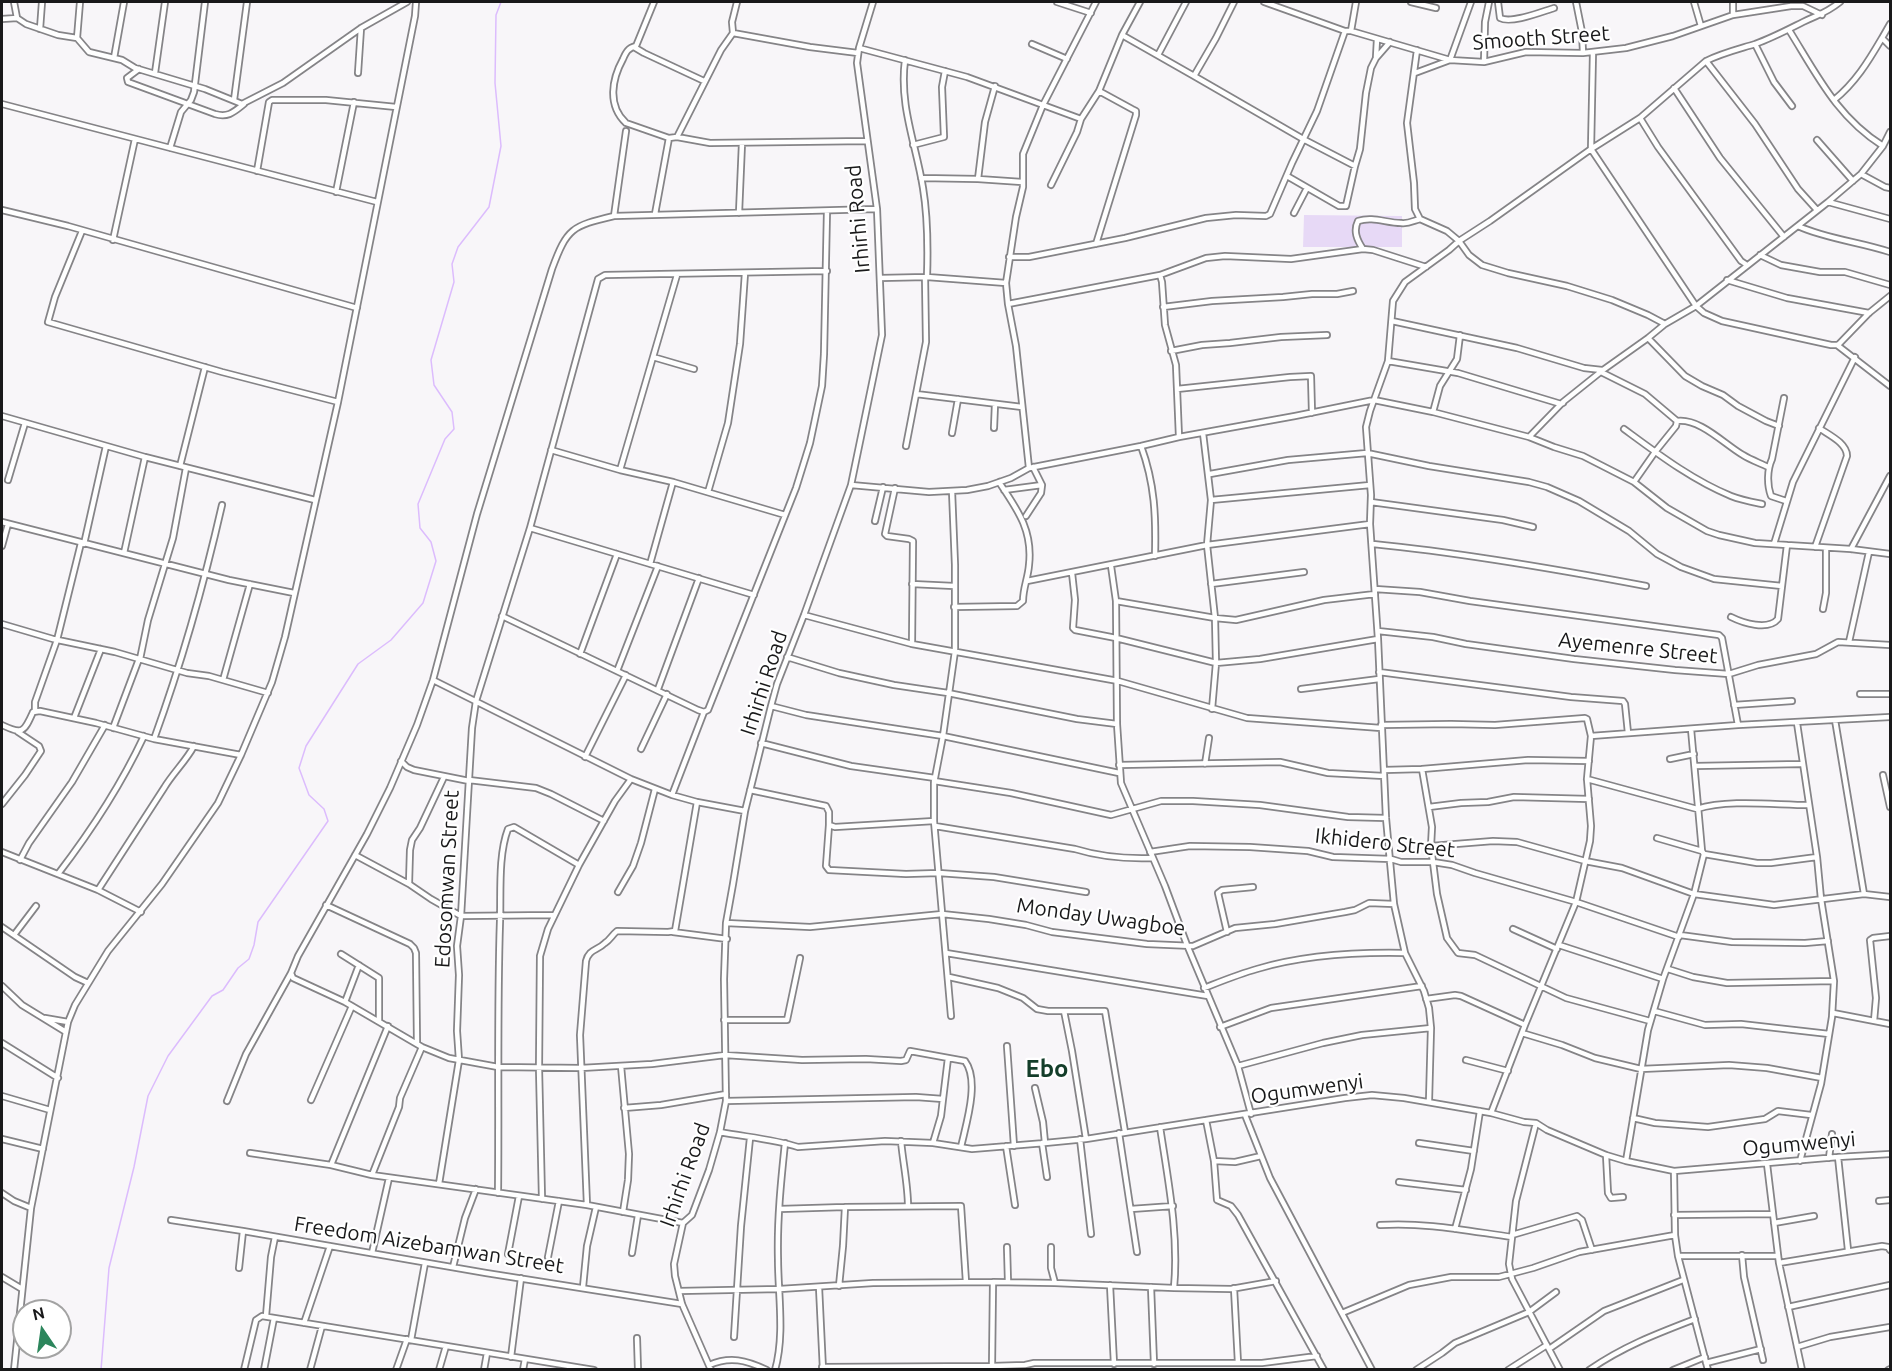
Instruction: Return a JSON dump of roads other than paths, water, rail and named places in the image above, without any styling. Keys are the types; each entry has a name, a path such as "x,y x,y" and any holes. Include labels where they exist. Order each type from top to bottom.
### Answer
{"street":[{"path":"14,2 17,18"},
{"path":"40,28 42,2"},
{"path":"77,38 80,2"},
{"path":"114,57 124,2"},
{"path":"155,73 165,2"},
{"path":"170,148 181,112 194,92 206,2"},
{"path":"234,100 247,2"},
{"path":"139,69 127,78 128,82 223,116 283,83 361,28 407,2"},
{"path":"14,1370 31,1208 68,1022 75,1005 108,951 141,912 218,803 242,755 268,693 285,637 338,402 416,2"},
{"path":"654,2 634,47 628,49 615,73 612,86 616,106 626,123 669,138 677,137 710,143 867,141"},
{"path":"677,137 704,81 733,33 732,22 737,2"},
{"name":"Irhirhi Road","path":"710,1367 682,1304 674,1264 683,1223 692,1215 709,1170 726,1101 724,1020 726,923 745,811 761,743 788,657 851,484 882,335 876,209 857,63 873,2"},
{"path":"1057,2 1091,13"},
{"path":"1026,516 1041,493 1042,484 1031,467 1006,283 1022,182 1023,154 1043,105 1096,2"},
{"path":"1051,185 1081,119 1099,91 1122,35 1140,2"},
{"path":"1158,55 1186,2"},
{"path":"1194,76 1234,2"},
{"name":"Smooth Street","path":"1264,2 1348,31 1450,60 1484,62 1526,52 1583,53 1626,48 1673,36 1733,15 1803,6"},
{"path":"1009,257 1029,257 1096,244 1206,218 1270,214 1317,111 1348,31 1356,2"},
{"path":"1411,2 1436,8"},
{"path":"1415,73 1450,60 1471,2"},
{"path":"1484,62 1485,22 1489,2"},
{"path":"1498,2 1500,18 1505,20 1554,8"},
{"path":"1576,2 1582,32 1583,53"},
{"path":"1694,2 1701,26"},
{"path":"1733,2 1733,15"},
{"path":"1429,1101 1431,1028 1429,1008 1422,986 1405,953 1394,904 1386,818 1378,631 1370,525 1371,502 1366,427 1388,361 1392,301 1405,282 1591,148 1640,118 1706,61 1789,30 1822,15 1840,2"},
{"path":"1803,6 1822,15"},
{"path":"1803,6 1807,20"},
{"path":"2,19 17,18 58,35 77,38 89,52 114,57 139,69 244,104"},
{"path":"1834,100 1846,91 1859,75 1890,24"},
{"path":"358,73 361,28"},
{"path":"1789,30 1817,77 1834,100 1864,135 1883,147"},
{"path":"733,33 810,47 859,50 905,60 995,86 1081,119"},
{"path":"1122,35 1354,166"},
{"path":"1882,38 1890,46"},
{"path":"1376,58 1377,39"},
{"path":"1287,176 1339,206 1345,207 1348,203 1354,166 1360,148 1371,68 1376,58 1390,42"},
{"path":"1032,44 1067,59"},
{"path":"1755,44 1774,82 1792,106"},
{"path":"634,47 704,81"},
{"path":"1417,50 1407,123 1415,209 1420,219 1447,231 1459,241 1469,255 1482,265 1567,286 1612,300 1665,324"},
{"path":"1593,52 1591,148 1696,306 1704,313 1722,321 1837,345 1890,386"},
{"path":"905,60 902,81 904,98 921,178 928,240 926,342 906,446"},
{"path":"1706,61 1755,124 1798,189 1817,210"},
{"path":"913,145 944,137 942,87 945,71"},
{"path":"978,179 985,122 995,86"},
{"path":"1674,88 1720,158 1784,237"},
{"path":"1096,244 1136,115 1136,111 1132,108 1099,91"},
{"path":"257,171 269,102 272,100 326,100 396,107"},
{"path":"336,192 354,102"},
{"path":"2,104 377,202"},
{"path":"1640,118 1658,147 1741,261 1747,265"},
{"path":"614,216 626,130"},
{"path":"1529,437 1563,402 1602,371 1665,324 1696,306 1828,202 1861,174 1890,135"},
{"path":"655,214 669,138"},
{"path":"113,240 135,139"},
{"path":"1817,140 1853,181"},
{"path":"739,213 742,143"},
{"path":"1861,174 1890,188"},
{"path":"921,178 1022,182"},
{"path":"1294,213 1307,188"},
{"path":"1828,202 1890,219"},
{"path":"227,1101 246,1054 390,788 434,680 477,514 561,245 572,230 581,224 614,216 876,209"},
{"path":"2,210 357,308"},
{"path":"672,795 704,712 712,704 810,443 822,386 827,212"},
{"path":"1363,249 1356,237 1358,221 1380,219 1407,223 1420,219"},
{"path":"1798,226 1814,233 1890,252"},
{"path":"82,231 55,297 48,322 338,402"},
{"path":"1008,304 1160,275 1206,258 1225,256 1291,259 1363,249 1426,267"},
{"path":"1760,255 1781,266 1821,272 1845,272 1890,285"},
{"path":"620,470 677,275 827,271"},
{"path":"708,492 728,423 740,344 745,273"},
{"name":"Edosomwan Street","path":"439,1184 459,1060 457,946 476,701 530,528 598,279 605,275 677,275"},
{"path":"1160,275 1165,325 1176,365 1179,437"},
{"path":"880,278 926,277 1006,283"},
{"path":"1727,280 1786,298 1869,313"},
{"path":"1163,307 1202,301 1337,294 1353,291"},
{"path":"1837,345 1890,296"},
{"path":"1392,321 1517,348 1584,368 1602,371 1645,394 1677,421 1687,421 1710,431 1744,456 1768,467"},
{"path":"1171,351 1202,345 1327,335"},
{"path":"1433,412 1440,386 1457,359 1460,335"},
{"path":"1648,338 1685,376 1723,395 1760,418 1779,426"},
{"path":"653,357 694,369"},
{"path":"1774,544 1786,501 1806,453 1855,357"},
{"path":"1388,361 1450,372 1529,396 1561,404 1563,402"},
{"path":"113,728 140,659 148,620 173,538 183,467 205,367"},
{"path":"1177,389 1309,376 1312,377 1312,413"},
{"path":"916,394 1022,407"},
{"path":"1784,398 1768,467 1771,496 1786,501"},
{"path":"952,433 958,399"},
{"path":"851,484 929,492 967,490 1011,478 1031,467 1374,400 1433,412 1529,437 1583,456 1634,482 1667,508 1707,531 1755,543 1851,549 1890,554"},
{"path":"994,428 995,404"},
{"path":"2,416 183,467 315,500"},
{"path":"1634,482 1676,426 1677,421"},
{"path":"9,480 13,459 25,423"},
{"path":"1815,547 1847,456 1844,446 1819,428"},
{"path":"1624,429 1708,486 1733,497 1762,504"},
{"path":"1203,433 1210,474 1211,500 1207,545 1215,618 1216,663 1212,709"},
{"path":"18,732 26,728 34,711 35,702 57,640 106,446"},
{"path":"1141,446 1154,494 1155,556"},
{"path":"551,450 785,514"},
{"path":"1210,474 1288,460 1367,453 1547,487 1579,501 1629,531 1657,554 1681,567 1714,579 1782,586"},
{"path":"124,553 146,457"},
{"path":"1851,549 1890,476"},
{"path":"650,564 673,482"},
{"path":"954,607 1017,606 1023,601 1030,546 1027,530 999,482"},
{"path":"1004,490 1042,484"},
{"path":"1211,500 1370,485"},
{"path":"875,521 883,487"},
{"path":"895,488 885,534 913,541 912,644"},
{"path":"951,1016 934,823 934,779 943,736 955,651 952,491"},
{"path":"1371,502 1503,520 1533,527"},
{"path":"154,739 178,670 206,574 222,504"},
{"path":"2,522 206,574 294,593"},
{"path":"2,546 8,524"},
{"path":"1027,581 1207,545 1370,525"},
{"path":"530,528 754,595"},
{"path":"1373,544 1405,547 1646,586"},
{"path":"1731,617 1751,624 1770,624 1778,619 1787,545"},
{"path":"1824,609 1826,548"},
{"path":"1849,642 1869,552"},
{"path":"580,654 617,554"},
{"path":"617,671 658,566"},
{"path":"1111,566 1116,602 1119,773 1124,795 1133,810 1175,910 1204,988 1238,1066 1248,1114 1270,1178 1372,1370"},
{"path":"1211,584 1304,572"},
{"path":"1072,573 1076,600 1073,628 1075,630 1216,663 1260,659 1378,639"},
{"path":"658,689 699,578"},
{"path":"223,680 250,584"},
{"path":"912,584 954,586"},
{"path":"1116,602 1236,620 1375,591 1420,592 1719,635 1722,638 1738,725"},
{"path":"804,615 912,644 1118,681 1241,717 1263,720 1381,727 1496,725 1587,719 1591,736 1587,778 1591,826 1590,841 1576,902 1491,1113"},
{"path":"502,616 704,712"},
{"path":"2,624 268,693"},
{"name":"Ayemenre Street","path":"1378,631 1433,637 1466,644 1574,659 1729,674 1758,665 1816,654 1831,645 1849,642 1890,645"},
{"path":"74,718 100,649"},
{"path":"788,657 839,673 894,685 948,693 1077,719 1117,724"},
{"path":"1379,672 1571,697 1623,701 1628,733"},
{"path":"585,757 626,675"},
{"path":"1301,689 1379,679"},
{"path":"434,680 631,779 672,795 745,811"},
{"path":"641,749 667,694"},
{"path":"1860,694 1890,694"},
{"path":"1734,705 1792,701"},
{"path":"771,706 806,715 943,736 1119,773"},
{"path":"34,711 105,725 154,739 242,755"},
{"path":"1591,736 1890,717"},
{"path":"1835,720 1864,894"},
{"path":"1797,723 1801,764 1834,981 1833,1013 1822,1077 1800,1161"},
{"path":"20,860 29,843 72,782 105,725"},
{"path":"2,733 3,726 18,732 39,746 41,751 2,804"},
{"path":"1626,1161 1650,1021 1694,894 1703,853 1691,729"},
{"path":"58,874 132,763 144,736"},
{"path":"1205,764 1209,738"},
{"path":"761,743 851,766 1011,793 1100,814 1111,815 1161,801 1193,801 1260,805 1348,817 1386,818"},
{"path":"98,890 163,789 194,746"},
{"path":"1671,759 1694,754"},
{"path":"1119,765 1280,762 1328,773 1384,773 1528,760 1589,761"},
{"path":"402,761 406,767 413,770 444,777 536,789 551,794 604,821"},
{"path":"1695,766 1801,764"},
{"path":"1422,770 1432,827 1431,846 1437,894 1447,938 1455,951 1475,955 1566,998 1650,1021"},
{"path":"1883,775 1890,807"},
{"path":"409,884 412,840 444,777"},
{"path":"1587,778 1697,809 1709,805 1725,804 1809,805"},
{"path":"542,1199 539,1068 540,956 554,915 579,865 615,801 631,779"},
{"path":"618,892 633,866 655,789"},
{"path":"750,790 826,806 829,812 826,866 829,870 897,874 939,873 994,878 1086,892"},
{"path":"1429,807 1488,802 1514,797 1589,799"},
{"path":"673,932 676,928 697,802"},
{"path":"829,825 934,823 1075,849 1093,855 1131,859 1153,858"},
{"path":"498,1193 500,1088 498,1067 505,835 510,828 514,827 579,865"},
{"path":"1657,838 1703,853 1756,863 1816,857"},
{"path":"1431,846 1493,841 1517,842 1585,861 1622,868 1694,894 1774,905 1864,894 1890,897"},
{"name":"Ikhidero Street","path":"1150,852 1190,846 1250,847 1308,851 1333,857 1433,862 1452,865 1576,902 1680,936 1732,942 1828,941"},
{"path":"2,852 98,890 141,912"},
{"path":"355,855 409,884 460,916 554,915"},
{"path":"1227,932 1218,893 1222,890 1253,887"},
{"name":"Monday Uwagboe","path":"726,923 810,927 942,914 1026,925 1052,932 1147,944 1193,946 1235,928 1275,924 1355,910 1369,903 1394,904"},
{"path":"326,905 410,944 414,948 416,953 417,1043"},
{"path":"14,935 36,906"},
{"path":"2,927 75,977 88,983"},
{"path":"1513,929 1558,947 1663,979"},
{"path":"587,1205 580,1035 588,955 606,943 617,931 673,932 727,939"},
{"path":"1874,1021 1876,998 1870,940 1890,936"},
{"path":"946,953 1208,996"},
{"path":"1204,988 1257,969 1284,963 1360,953 1405,953"},
{"path":"341,954 379,978 379,1021"},
{"path":"724,1020 787,1020 800,958"},
{"path":"345,1002 359,965"},
{"path":"1668,969 1693,977 1727,983 1834,981"},
{"path":"291,973 293,978 352,1005 422,1047 459,1060 498,1067 581,1068 725,1055 902,1061 906,1060 910,1051 965,1060 969,1069 970,1107 961,1147"},
{"path":"949,977 998,988 1023,998 1037,1009 1105,1011 1125,1132"},
{"path":"1220,1027 1271,1008 1422,986"},
{"path":"2,987 22,1005 66,1032"},
{"path":"1426,999 1450,995 1461,996 1525,1025"},
{"path":"310,1100 352,1005"},
{"path":"1064,1011 1072,1051 1083,1139 1091,1234"},
{"path":"1654,1011 1705,1025 1741,1024 1829,1034"},
{"path":"1833,1013 1890,1024"},
{"path":"42,1017 68,1022"},
{"path":"331,1165 387,1026"},
{"path":"1238,1066 1362,1035 1431,1028"},
{"path":"1522,1033 1595,1058 1641,1069 1729,1065 1767,1068 1822,1077"},
{"path":"2,1043 58,1078"},
{"path":"1007,1046 1014,1146"},
{"path":"372,1175 399,1107 400,1098 422,1047"},
{"path":"933,1143 941,1116 948,1058"},
{"path":"1466,1060 1508,1071"},
{"path":"621,1065 629,1154 623,1212"},
{"path":"1035,1088 1043,1122 1047,1177"},
{"path":"624,1107 661,1105 726,1094"},
{"name":"Ogumwenyi","path":"720,1132 798,1147 901,1141 972,1149 1083,1139 1372,1095 1429,1101 1536,1123 1546,1130 1606,1155 1674,1171 1838,1157 1890,1155"},
{"path":"2,1096 50,1110"},
{"path":"726,1101 916,1097 943,1099"},
{"path":"1633,1118 1655,1123 1708,1126 1765,1119 1778,1111 1811,1115"},
{"path":"1455,1228 1466,1190 1480,1112"},
{"path":"1206,1120 1214,1161 1216,1200 1231,1206 1238,1215 1324,1370"},
{"path":"1536,1123 1516,1201 1509,1264 1510,1275 1560,1370"},
{"path":"1160,1127 1173,1206 1176,1269 1174,1288"},
{"path":"1119,1133 1137,1252"},
{"path":"1830,1158 1833,1134"},
{"path":"734,1336 741,1226 750,1138"},
{"path":"2,1139 43,1149"},
{"path":"901,1141 908,1206"},
{"path":"775,1370 778,1358 780,1289 778,1259 785,1143"},
{"path":"1419,1143 1474,1151"},
{"path":"1006,1146 1014,1205"},
{"path":"250,1153 331,1165 389,1178 587,1205 683,1223"},
{"path":"1606,1155 1608,1193 1611,1198 1623,1197"},
{"path":"1214,1161 1235,1162 1261,1156"},
{"path":"1838,1157 1848,1250"},
{"path":"1767,1164 1779,1263 1803,1370"},
{"path":"1674,1171 1674,1215 1678,1256 1708,1370"},
{"path":"372,1253 389,1178"},
{"path":"1400,1182 1466,1190"},
{"path":"453,1267 465,1218 476,1189"},
{"path":"2,1193 31,1208"},
{"path":"508,1254 519,1196"},
{"path":"1879,1201 1890,1200"},
{"path":"548,1257 559,1201"},
{"path":"780,1209 845,1206 961,1206 966,1282"},
{"path":"839,1286 845,1206"},
{"path":"1131,1209 1173,1206"},
{"path":"583,1287 587,1246 596,1207"},
{"path":"1674,1215 1773,1214"},
{"path":"632,1253 638,1215"},
{"path":"1380,1225 1438,1225 1512,1236 1577,1216 1582,1220 1592,1250"},
{"path":"1774,1223 1814,1216"},
{"name":"Freedom Aizebamwan Street","path":"171,1220 682,1304"},
{"path":"239,1268 243,1231"},
{"path":"1342,1313 1409,1285 1451,1276 1499,1277 1510,1275 1568,1255 1675,1235"},
{"path":"266,1316 275,1237"},
{"path":"304,1323 330,1246"},
{"path":"1779,1263 1882,1246 1890,1250"},
{"path":"1007,1247 1008,1282"},
{"path":"1051,1247 1051,1268 1055,1283"},
{"path":"1743,1255 1744,1277 1763,1360"},
{"path":"1678,1256 1778,1256"},
{"path":"396,1370 409,1339 425,1263"},
{"path":"2,1277 22,1289"},
{"path":"511,1357 521,1278"},
{"path":"1508,1370 1604,1311 1683,1280"},
{"path":"679,1291 966,1282 1234,1288 1275,1281"},
{"path":"992,1368 993,1282"},
{"path":"1110,1285 1114,1364"},
{"path":"1788,1307 1890,1285"},
{"path":"819,1287 822,1368 992,1368 1034,1362 1262,1363 1317,1356"},
{"path":"1151,1287 1154,1364"},
{"path":"1234,1288 1238,1363"},
{"path":"1416,1370 1455,1343 1529,1312 1556,1292"},
{"path":"244,1370 256,1320 259,1316 594,1370"},
{"path":"264,1370 274,1318"},
{"path":"1589,1370 1612,1354 1639,1340 1695,1319"},
{"path":"310,1370 322,1326"},
{"path":"1797,1347 1830,1337 1890,1327"},
{"path":"637,1338 638,1370"},
{"path":"439,1370 446,1346"},
{"path":"1673,1370 1706,1360 1761,1350"},
{"path":"483,1370 487,1353"},
{"path":"523,1370 525,1359"},
{"path":"710,1367 722,1360 743,1360 767,1370"}],"waterway":[{"path":"101,1370 109,1268 134,1167 148,1096 168,1056 212,996 223,990 238,968 249,959 258,922 328,821 324,809 309,795 299,768 306,746 358,664 391,640 423,603 436,561 431,542 420,528 418,504 445,439 454,429 452,412 434,385 431,360 454,282 452,264 458,247 489,207 501,146 495,83 496,15 501,2"}],"district":[{"name":"Ebo","path":"1047,1069"}]}
